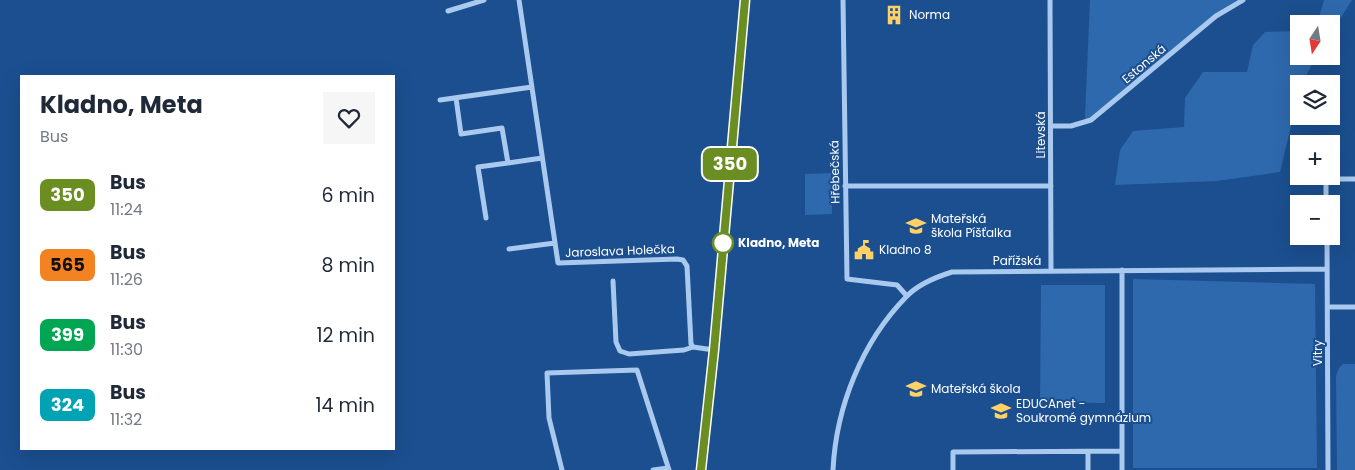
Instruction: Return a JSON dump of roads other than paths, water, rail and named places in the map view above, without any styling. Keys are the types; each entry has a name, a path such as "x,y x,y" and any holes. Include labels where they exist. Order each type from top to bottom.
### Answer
{"street":[{"path":"448,11 484,0"},
{"path":"509,249 555,243 519,0"},
{"path":"701,470 714,350 745,0"},
{"name":"Hřebečská","path":"844,0 847,279 897,285 907,296"},
{"name":"Litevská","path":"1050,0 1050,271"},
{"name":"Estonská","path":"1051,126 1071,126 1091,120 1216,16 1243,0"},
{"path":"440,100 532,87"},
{"path":"456,98 461,134 502,128 508,163"},
{"path":"486,218 478,167 542,158"},
{"path":"1326,195 1326,179 1355,179"},
{"path":"845,186 1051,186"},
{"name":"Jaroslava Holečka","path":"555,243 558,263 683,260 687,266 691,344 693,347"},
{"name":"Vitry","path":"1327,245 1328,470"},
{"name":"Pařížská","path":"833,470 834,453 842,411 859,365 883,324 907,296 931,279 952,272 1327,269"},
{"path":"1122,270 1122,470"},
{"path":"613,281 616,342 620,351 629,354 684,350 693,347 714,350"},
{"path":"1328,307 1355,307"},
{"path":"562,470 549,418 547,373 637,370 668,469 653,470"},
{"path":"953,470 954,452 1122,451"},
{"path":"1088,452 1088,470"}],"place":[{"name":"Norma","path":"894,15"},
{"name":"Mateřská škola Píšťalka","path":"916,226"},
{"name":"Kladno, Meta","path":"723,243"},
{"name":"Kladno 8","path":"864,250"},
{"name":"Mateřská škola","path":"916,389"},
{"name":"EDUCAnet - Soukromé gymnázium","path":"1001,411"}]}
